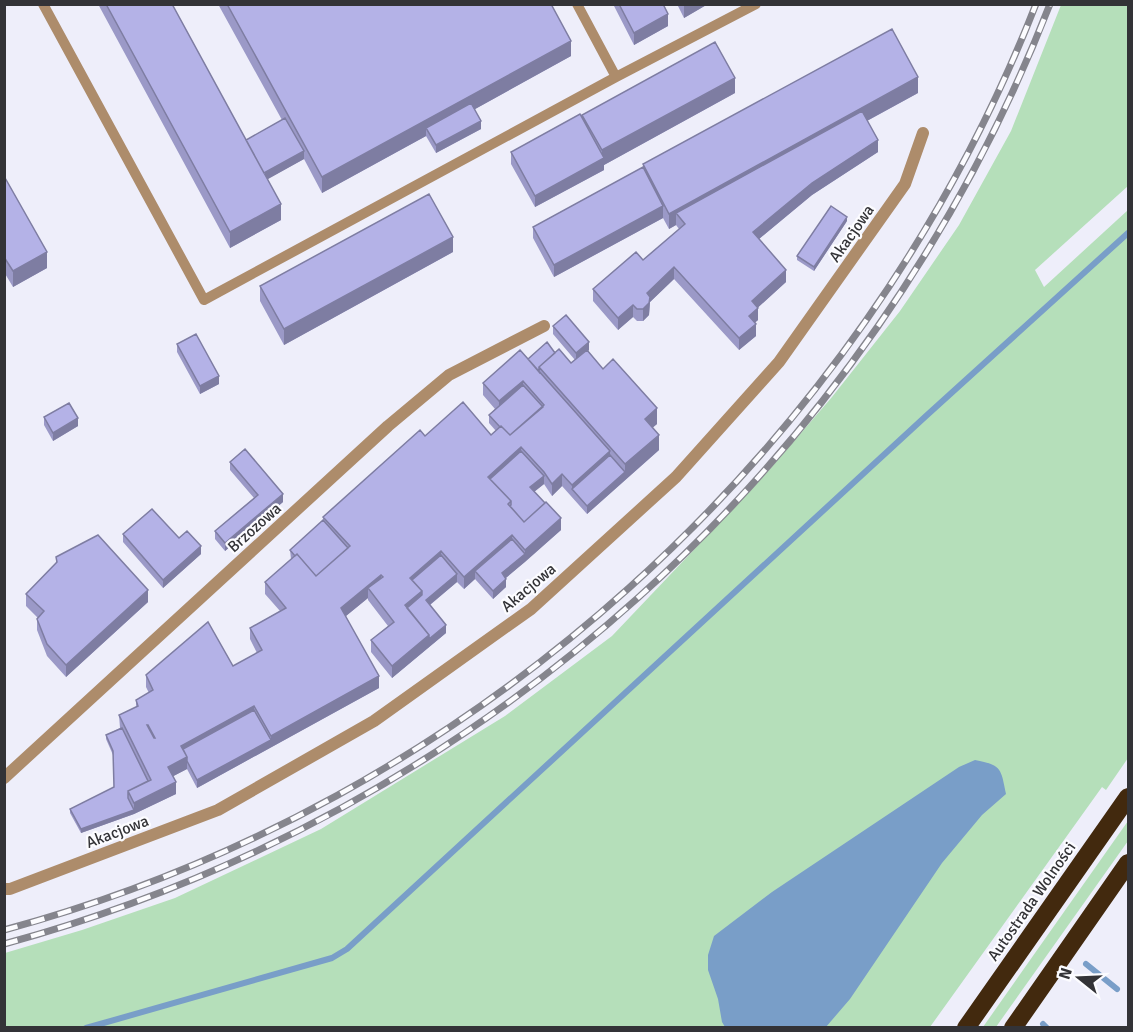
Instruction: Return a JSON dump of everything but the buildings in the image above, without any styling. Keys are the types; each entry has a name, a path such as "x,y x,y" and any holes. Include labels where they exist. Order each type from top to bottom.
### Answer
{"highway":[{"name":"Autostrada Wolności","path":"966,1028 1128,797"},
{"path":"1013,1028 1128,864"}],"street":[{"name":"Akacjowa","path":"4,889 10,889 218,810 374,721 531,609 676,477 779,362 905,184 923,133"},
{"name":"Brzozowa","path":"4,778 388,426 449,375 544,326"}],"lane":[{"path":"43,4 204,300 616,77 756,4"},
{"path":"577,4 616,77"}],"green space":[{"path":"1061,5 1128,5 1128,186 1035,270 1044,287 1128,210 1128,758 1106,790 1102,787 930,1027 5,1028 5,953 82,930 175,898 321,829 505,716 612,636 763,477 832,397 900,311 959,225 1011,131"},
{"path":"1128,821 1128,841 996,1027 983,1027"}],"water":[{"path":"975,760 991,764 999,770 1006,794 982,815 942,863 850,999 826,1027 725,1027 708,970 708,955 714,936 772,892 959,767"}],"waterway":[{"path":"86,1028 332,958 347,949 1128,233"},
{"path":"1086,964 1117,989"},
{"path":"1043,1024 1047,1028"}],"railway":[{"path":"4,930 175,873 337,796 489,700 629,588 755,461 866,320 960,167 1036,4"},
{"path":"4,944 178,885 343,807 497,711 638,598 766,469 878,326 973,171 1050,4"}]}
